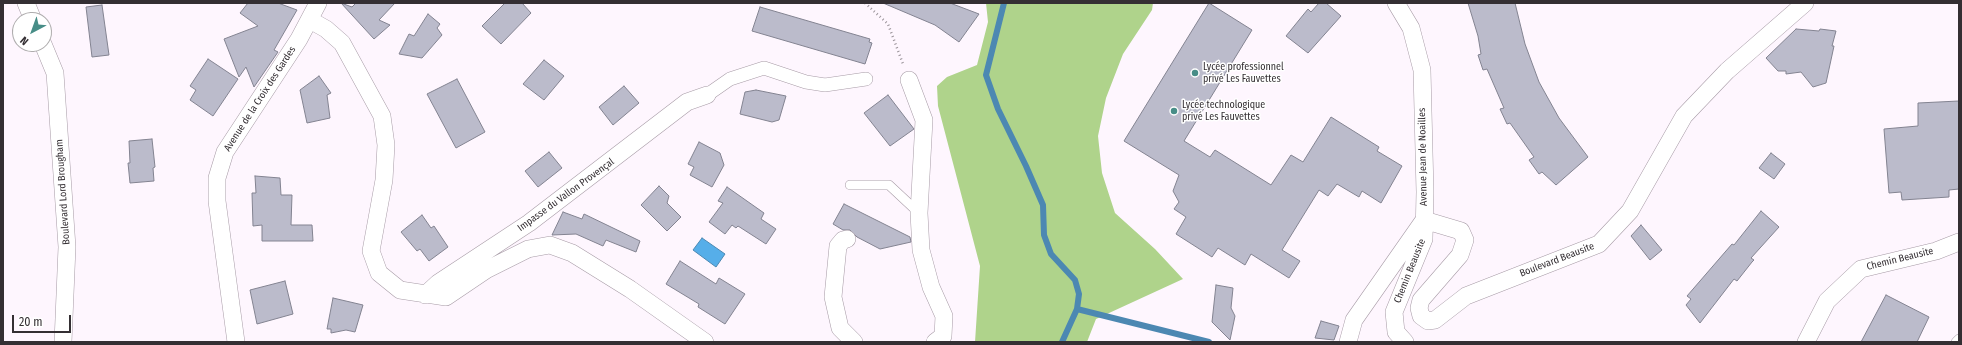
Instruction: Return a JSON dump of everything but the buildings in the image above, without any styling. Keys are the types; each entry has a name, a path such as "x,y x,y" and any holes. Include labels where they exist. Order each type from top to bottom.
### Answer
{"street":[{"name":"Avenue de la Croix des Gardes","path":"236,342 217,201 217,178 225,152 310,20 318,3"},
{"name":"Avenue Jean de Noailles","path":"1348,342 1354,320 1424,220 1425,192 1422,70 1411,28 1396,3"},
{"name":"Boulevard Beausite","path":"1424,220 1461,231 1465,240 1460,255 1421,300 1419,308 1421,316 1428,322 1435,320 1466,296 1599,244 1630,211 1684,116 1727,71 1805,3"},
{"path":"310,20 326,29 342,43 382,116 386,145 384,180 370,251 379,273 400,290 424,295 446,297 486,270 528,250 550,245 572,253 630,289 701,341"},
{"name":"Boulevard Lord Brougham","path":"46,52 55,73 67,248 63,342"},
{"path":"708,95 730,79 764,68 806,82 825,85 866,79"},
{"path":"909,80 924,120 919,213 921,250 931,287 944,316 943,336 935,342"},
{"name":"Impasse du Vallon Provençal","path":"424,295 438,283 529,223 687,102 708,95"},
{"name":"Chemin Beausite","path":"1404,342 1396,332 1394,312 1424,239 1424,220"},
{"path":"847,239 843,240 838,246 833,297 840,328 854,342"},
{"name":"Chemin Beausite","path":"1806,342 1827,301 1861,269 1936,251 1959,242"}],"lane":[{"path":"850,185 889,186 919,213"},
{"path":"1956,342 1959,339"}],"path":[{"path":"866,3 888,24 909,80"}],"green space":[{"path":"986,3 1153,3 1152,10 1123,54 1106,98 1098,136 1102,173 1115,213 1155,249 1183,279 1096,319 1087,342 975,342 980,266 938,106 937,86 947,77 977,65 988,22"}],"water":[{"path":"702,238 725,254 716,267 693,250"}],"waterway":[{"path":"1004,3 986,75 998,109 1043,205 1044,235 1051,254 1075,280 1079,294 1077,309 1062,342"},
{"path":"1077,309 1209,342"}],"place":[{"name":"Lycée professionnel privé Les Fauvettes","path":"1195,73"},
{"name":"Lycée technologique privé Les Fauvettes","path":"1174,111"}]}
